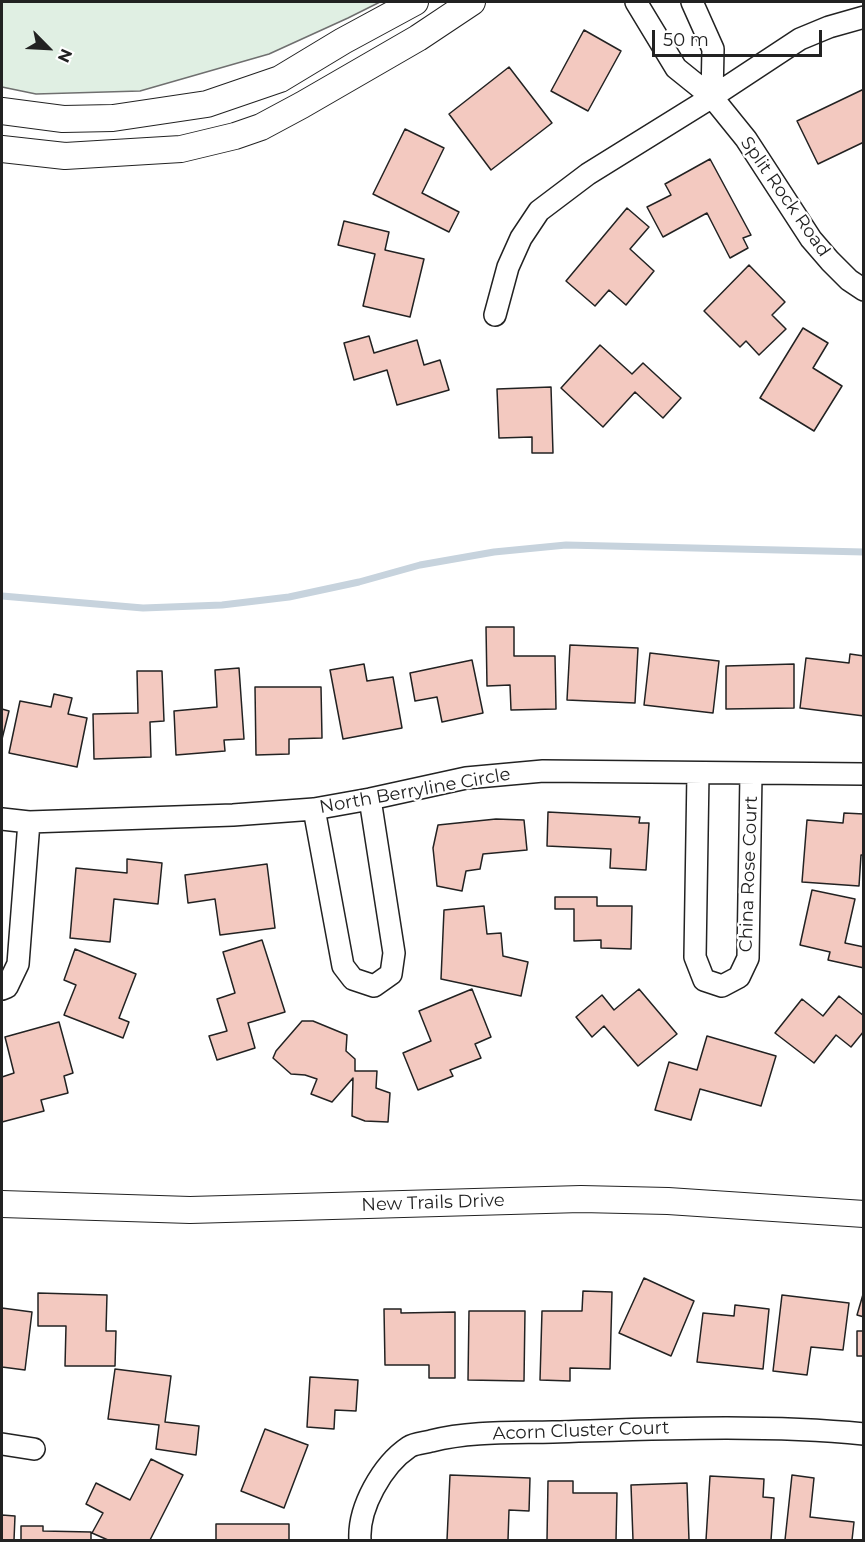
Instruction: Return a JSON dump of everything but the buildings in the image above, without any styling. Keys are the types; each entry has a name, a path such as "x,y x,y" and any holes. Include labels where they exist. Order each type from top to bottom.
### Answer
{"street":[{"path":"2,111 63,118 113,118 207,104 280,80 343,41 415,2"},
{"path":"2,149 65,156 87,155 181,149 235,136 261,126 302,105 418,38 472,2"},
{"name":"Split Rock Road","path":"636,2 676,68 712,98 746,139 811,239 849,280 864,290"},
{"path":"692,2 713,49 712,98"},
{"path":"495,315 508,267 521,238 539,211 588,174 712,98 800,39 864,16"},
{"name":"North Berryline Circle","path":"2,819 28,822 233,815 314,808 370,799 466,778 543,771 864,774"},
{"name":"China Rose Court","path":"698,773 695,957 704,980 722,986 739,977 748,958 752,774"},
{"path":"314,808 343,966 353,979 374,986 391,974 394,953 370,799"},
{"path":"2,988 7,987 18,964 28,822"},
{"name":"New Trails Drive","path":"2,1204 190,1210 580,1198 668,1201 864,1214"},
{"name":"Acorn Cluster Court","path":"360,1540 359,1532 370,1494 387,1467 411,1446 457,1434 700,1428 813,1429 864,1434"},
{"path":"2,1444 34,1449"}],"green space":[{"path":"2,2 380,2 269,54 140,91 36,94 2,87"}],"waterway":[{"path":"2,596 143,608 222,605 289,597 359,582 420,565 494,552 566,545 864,552"}]}
